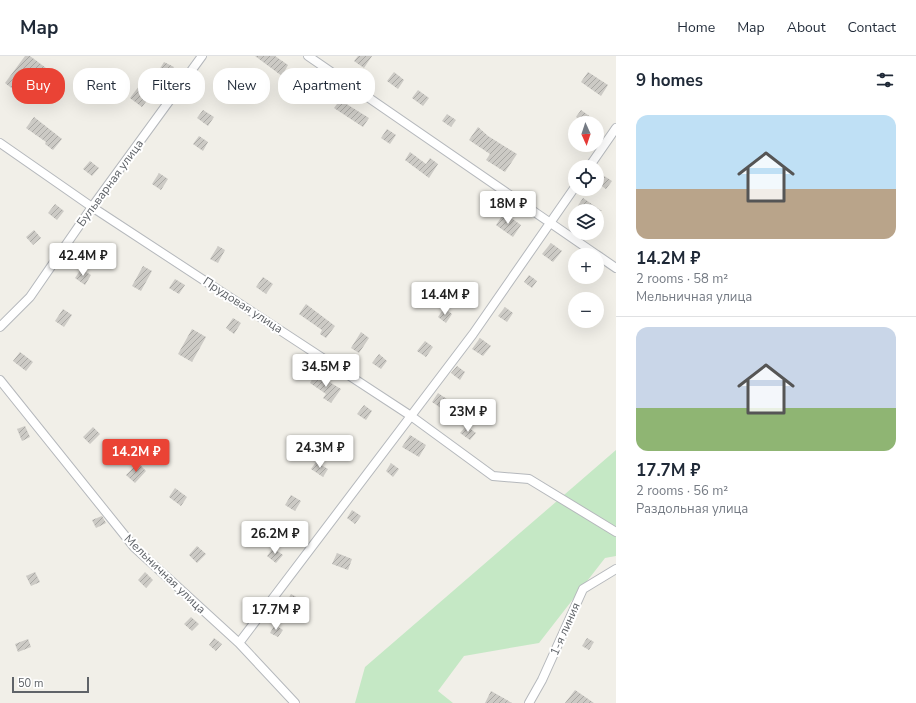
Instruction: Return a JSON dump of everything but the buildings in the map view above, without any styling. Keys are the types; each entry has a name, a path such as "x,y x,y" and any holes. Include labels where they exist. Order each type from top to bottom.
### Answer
{"street":[{"name":"Бульварная улица","path":"0,327 30,296 92,206 202,56"},
{"path":"308,56 587,248"},
{"path":"594,160 616,128"},
{"name":"Прудовая улица","path":"0,143 92,206 411,416 493,476 529,479 616,532"},
{"path":"239,643 473,334 569,196"},
{"path":"604,260 616,268"},
{"name":"Мельничная улица","path":"0,380 134,547 239,643 295,703"},
{"name":"1-я линия","path":"529,703 542,680 583,589 616,569"}],"green space":[{"path":"616,450 616,556 605,558 539,643 464,656 438,691 453,703 355,703 365,667"}]}
